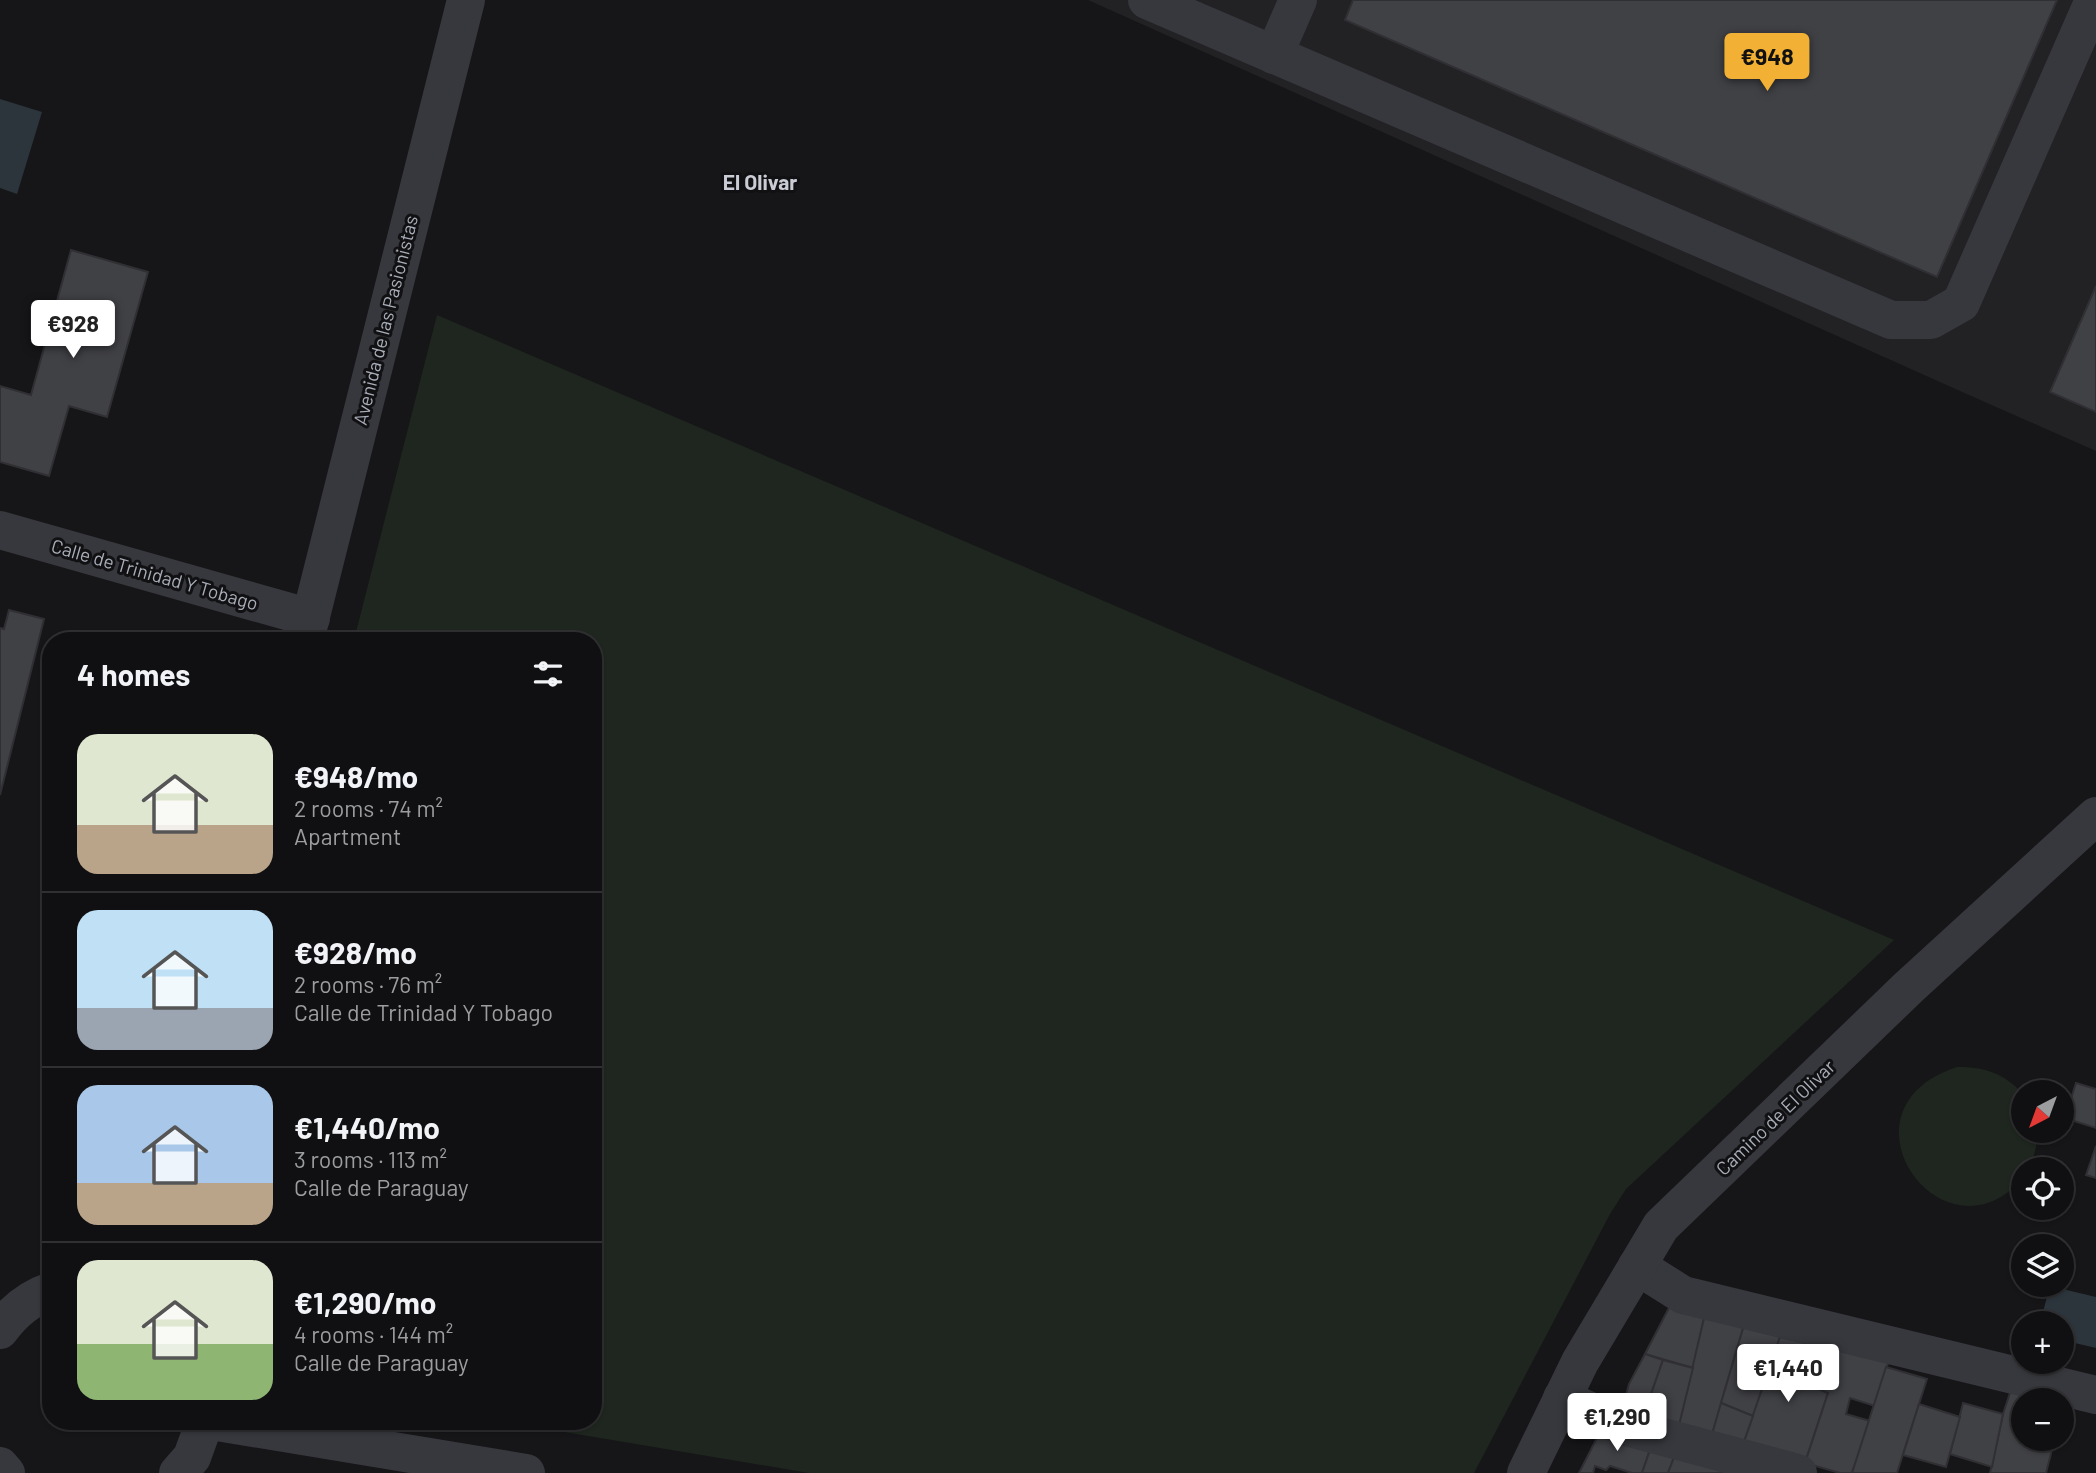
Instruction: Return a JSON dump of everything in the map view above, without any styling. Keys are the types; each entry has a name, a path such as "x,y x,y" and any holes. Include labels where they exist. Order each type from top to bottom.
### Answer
{"street":[{"name":"Avenida de las Pasionistas","path":"308,629 466,0"},
{"path":"1275,55 1298,0"},
{"path":"1171,5 1275,55 1892,320 1931,320 1961,303 2086,48 2094,0"},
{"name":"Calle de Trinidad Y Tobago","path":"0,530 308,629"},
{"name":"Camino de El Olivar","path":"1526,1473 1580,1362 1661,1226 1909,988 2096,816"},
{"path":"1637,1266 1683,1295 2096,1395"},
{"path":"0,1330 11,1315 42,1294"},
{"path":"1562,1398 1622,1426 1798,1473"},
{"path":"178,1473 192,1457 204,1430"},
{"path":"263,1430 526,1473"},
{"path":"0,1466 6,1473"}],"shaded area":[{"path":"1088,0 2096,0 2096,451 1960,391"},
{"path":"0,99 42,112 17,194 0,188"},
{"path":"437,315 1894,940 1626,1189 1610,1214 1474,1473 809,1473 553,1430 602,1430 602,632 356,632"},
{"path":"1957,1067 1985,1070 2011,1083 2011,1143 2037,1143 2033,1157 2011,1157 2011,1187 1992,1201 1961,1205 1933,1194 1912,1173 1900,1145 1902,1115 1920,1088"},
{"path":"2074,1292 2096,1297 2096,1348 2074,1343 2074,1311 2043,1311 2047,1297 2074,1297"}],"building":[{"path":"1353,0 2057,0 1937,277 1345,20"},
{"path":"71,250 148,272 107,417 69,406 49,476 0,462 0,386 31,395"},
{"path":"2096,286 2096,412 2050,392"},
{"path":"9,610 44,619 0,795 0,628 4,629"},
{"path":"2076,1083 2096,1089 2096,1128 2074,1121"},
{"path":"2096,1146 2096,1178 2086,1175"},
{"path":"1671,1304 1705,1314 1693,1368 1645,1354"},
{"path":"1705,1314 1744,1325 1711,1438 1678,1429"},
{"path":"1744,1325 1780,1337 1753,1416 1721,1403"},
{"path":"1780,1337 1819,1346 1808,1384 1828,1393 1805,1463 1742,1447"},
{"path":"1819,1346 1889,1360 1875,1406 1850,1398 1846,1414 1870,1421 1852,1473 1840,1473 1805,1463 1828,1393 1808,1384"},
{"path":"1645,1354 1663,1360 1642,1420 1621,1413 1629,1384"},
{"path":"1663,1360 1693,1368 1678,1429 1642,1420"},
{"path":"1886,1367 1927,1379 1897,1473 1852,1473"},
{"path":"2011,1390 2011,1451 2052,1451 2046,1473 1990,1473"},
{"path":"1721,1403 1753,1416 1742,1447 1711,1438"},
{"path":"1963,1403 2003,1414 1992,1467 1950,1454"},
{"path":"1919,1404 1960,1417 1946,1467 1903,1455"},
{"path":"1602,1428 1652,1444 1642,1473 1632,1473 1610,1466 1606,1470 1595,1466 1593,1473 1579,1473"},
{"path":"1652,1444 1676,1452 1668,1473 1642,1473"},
{"path":"1676,1452 1726,1473 1668,1473"}],"district":[{"name":"El Olivar","path":"760,181"}]}
